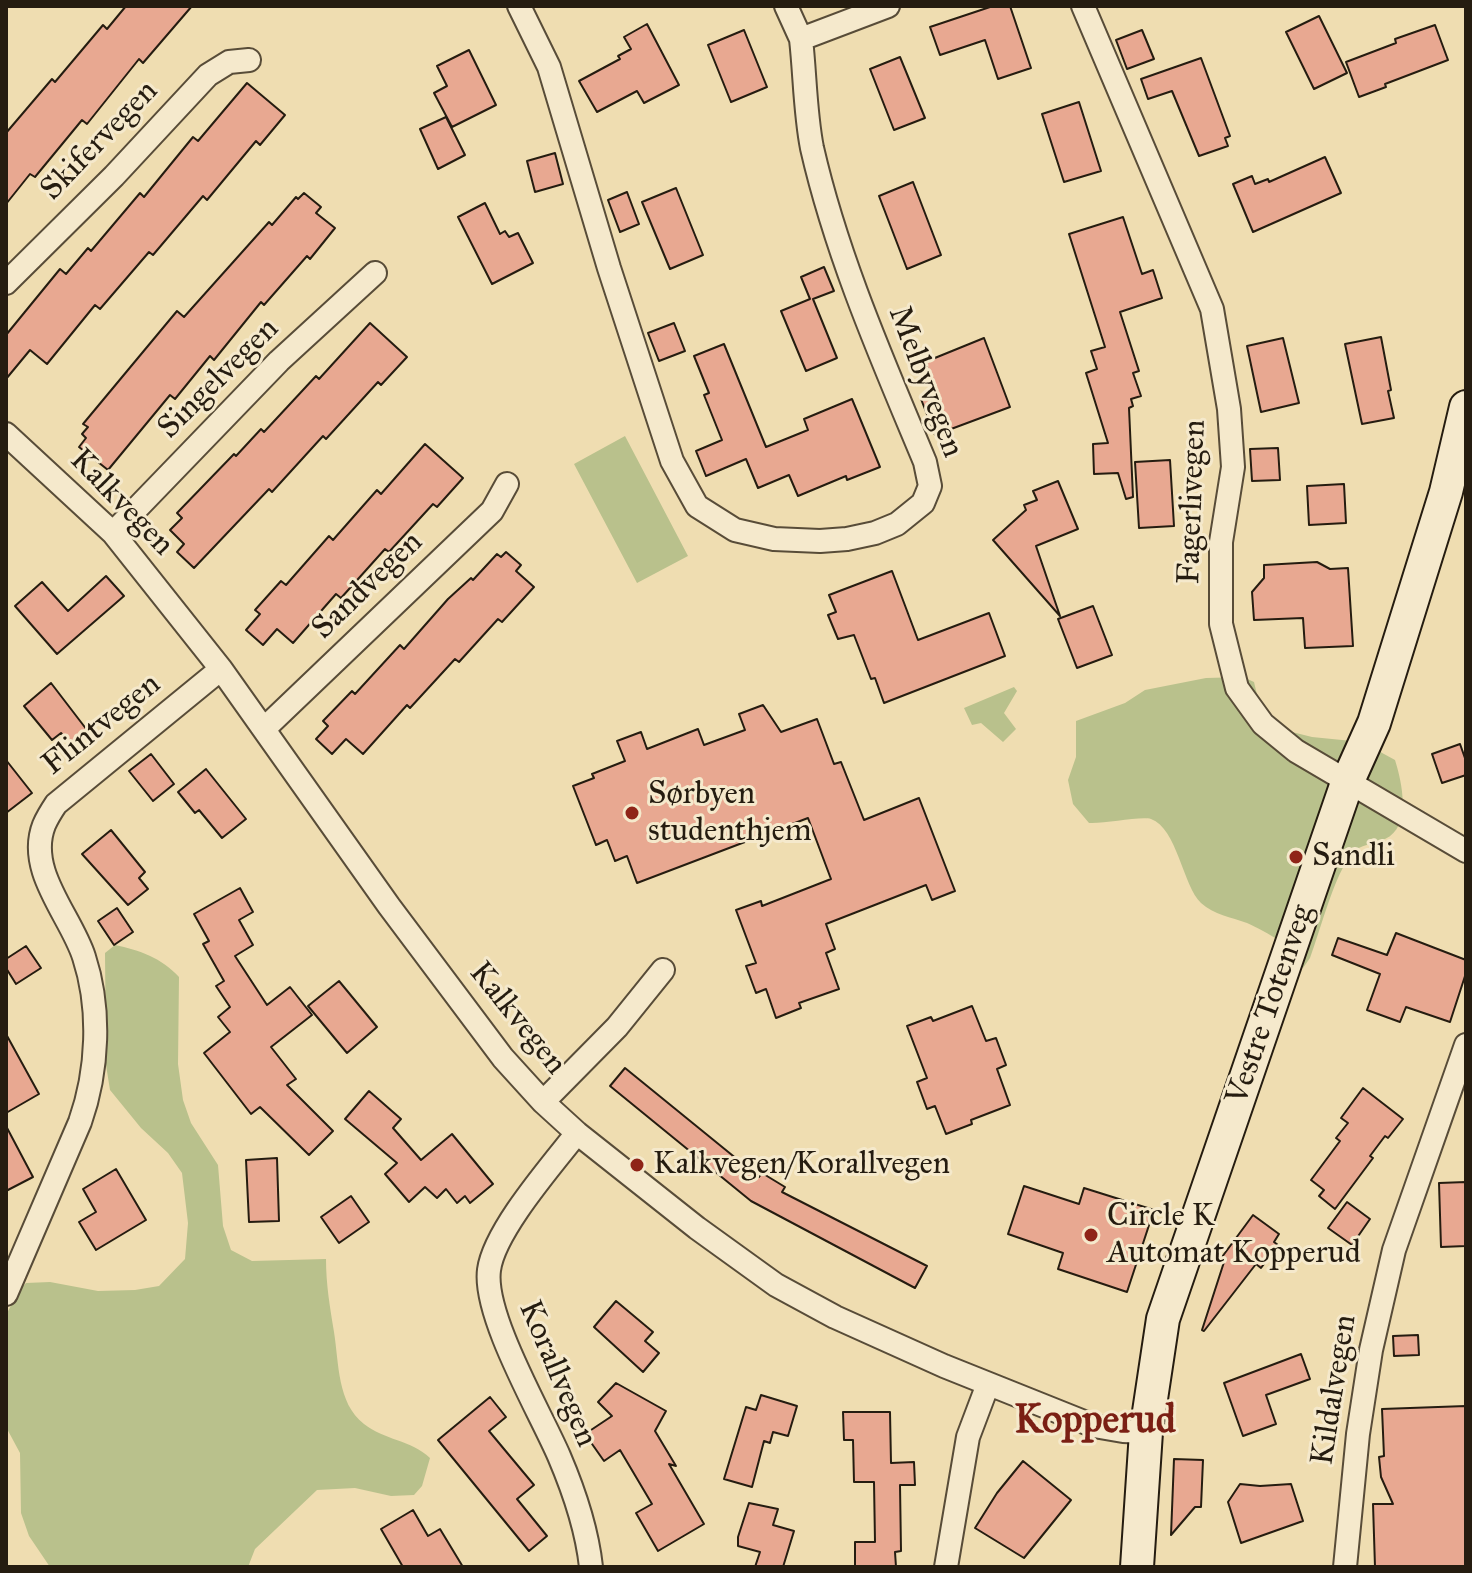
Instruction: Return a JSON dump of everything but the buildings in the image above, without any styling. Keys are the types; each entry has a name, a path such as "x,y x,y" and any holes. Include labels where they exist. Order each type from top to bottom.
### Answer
{"main road":[{"name":"Vestre Totenveg","path":"1137,1567 1146,1432 1163,1319 1347,783 1374,723 1446,492 1466,407"}],"street":[{"name":"Melbyvegen","path":"519,6 549,67 609,268 672,461 697,506 735,530 774,539 820,541 875,533 897,524 923,503 930,486 925,462 854,289 829,216 811,144 801,39"},
{"path":"786,6 801,39 888,6"},
{"name":"Fagerlivegen","path":"1083,6 1212,309 1229,409 1233,467 1221,542 1221,624 1237,688 1263,724 1296,751 1466,851"},
{"name":"Skifervegen","path":"6,283 114,176 208,75 229,62 249,60"},
{"name":"Singelvegen","path":"113,533 279,361 375,273"},
{"name":"Kalkvegen","path":"6,434 113,533 265,728 317,805 503,1058 543,1102 577,1133 697,1228 776,1285 835,1317 988,1384 1094,1426 1146,1432"},
{"name":"Sandvegen","path":"265,728 492,511 507,484"},
{"name":"Flintvegen","path":"6,1294 80,1122 89,1096 95,1043 89,977 77,938 44,873 40,846 43,826 56,804 221,669"},
{"path":"543,1102 617,1027 663,970"},
{"name":"Kildalvegen","path":"1345,1567 1358,1434 1377,1321 1394,1250 1466,1045"},
{"name":"Korallvegen","path":"577,1133 507,1226 489,1268 489,1295 516,1363 561,1460 588,1539 591,1567"},
{"path":"946,1567 968,1437 988,1384"}],"green space":[{"path":"625,436 688,556 637,583 574,464"},
{"path":"1243,677 1254,682 1260,707 1288,731 1312,737 1362,742 1395,760 1400,780 1403,803 1399,825 1385,839 1358,848 1350,857 1335,885 1310,958 1303,968 1294,953 1271,936 1201,903 1189,884 1174,845 1160,824 1146,818 1089,823 1073,804 1068,780 1076,757 1076,721 1125,703 1145,690 1206,678"},
{"path":"1014,687 1017,691 1004,713 1016,729 1003,742 981,723 972,725 964,708"},
{"path":"115,945 150,956 179,977 178,1064 183,1100 191,1123 218,1165 223,1226 231,1250 252,1261 326,1259 339,1369 349,1405 364,1424 414,1447 430,1458 422,1486 414,1495 391,1496 355,1488 317,1490 255,1549 248,1567 50,1567 29,1536 21,1513 20,1453 6,1427 6,1315 18,1292 26,1283 50,1282 98,1291 159,1286 185,1259 188,1223 182,1173 168,1153 141,1128 110,1090 106,1065 105,953"}],"place":[{"name":"Sørbyen studenthjem","path":"632,813"},
{"name":"Sandli","path":"1296,857"},
{"name":"Kalkvegen/Korallvegen","path":"637,1165"},
{"name":"Circle K Automat Kopperud","path":"1091,1235"}],"district":[{"name":"Kopperud","path":"1095,1422"}]}
